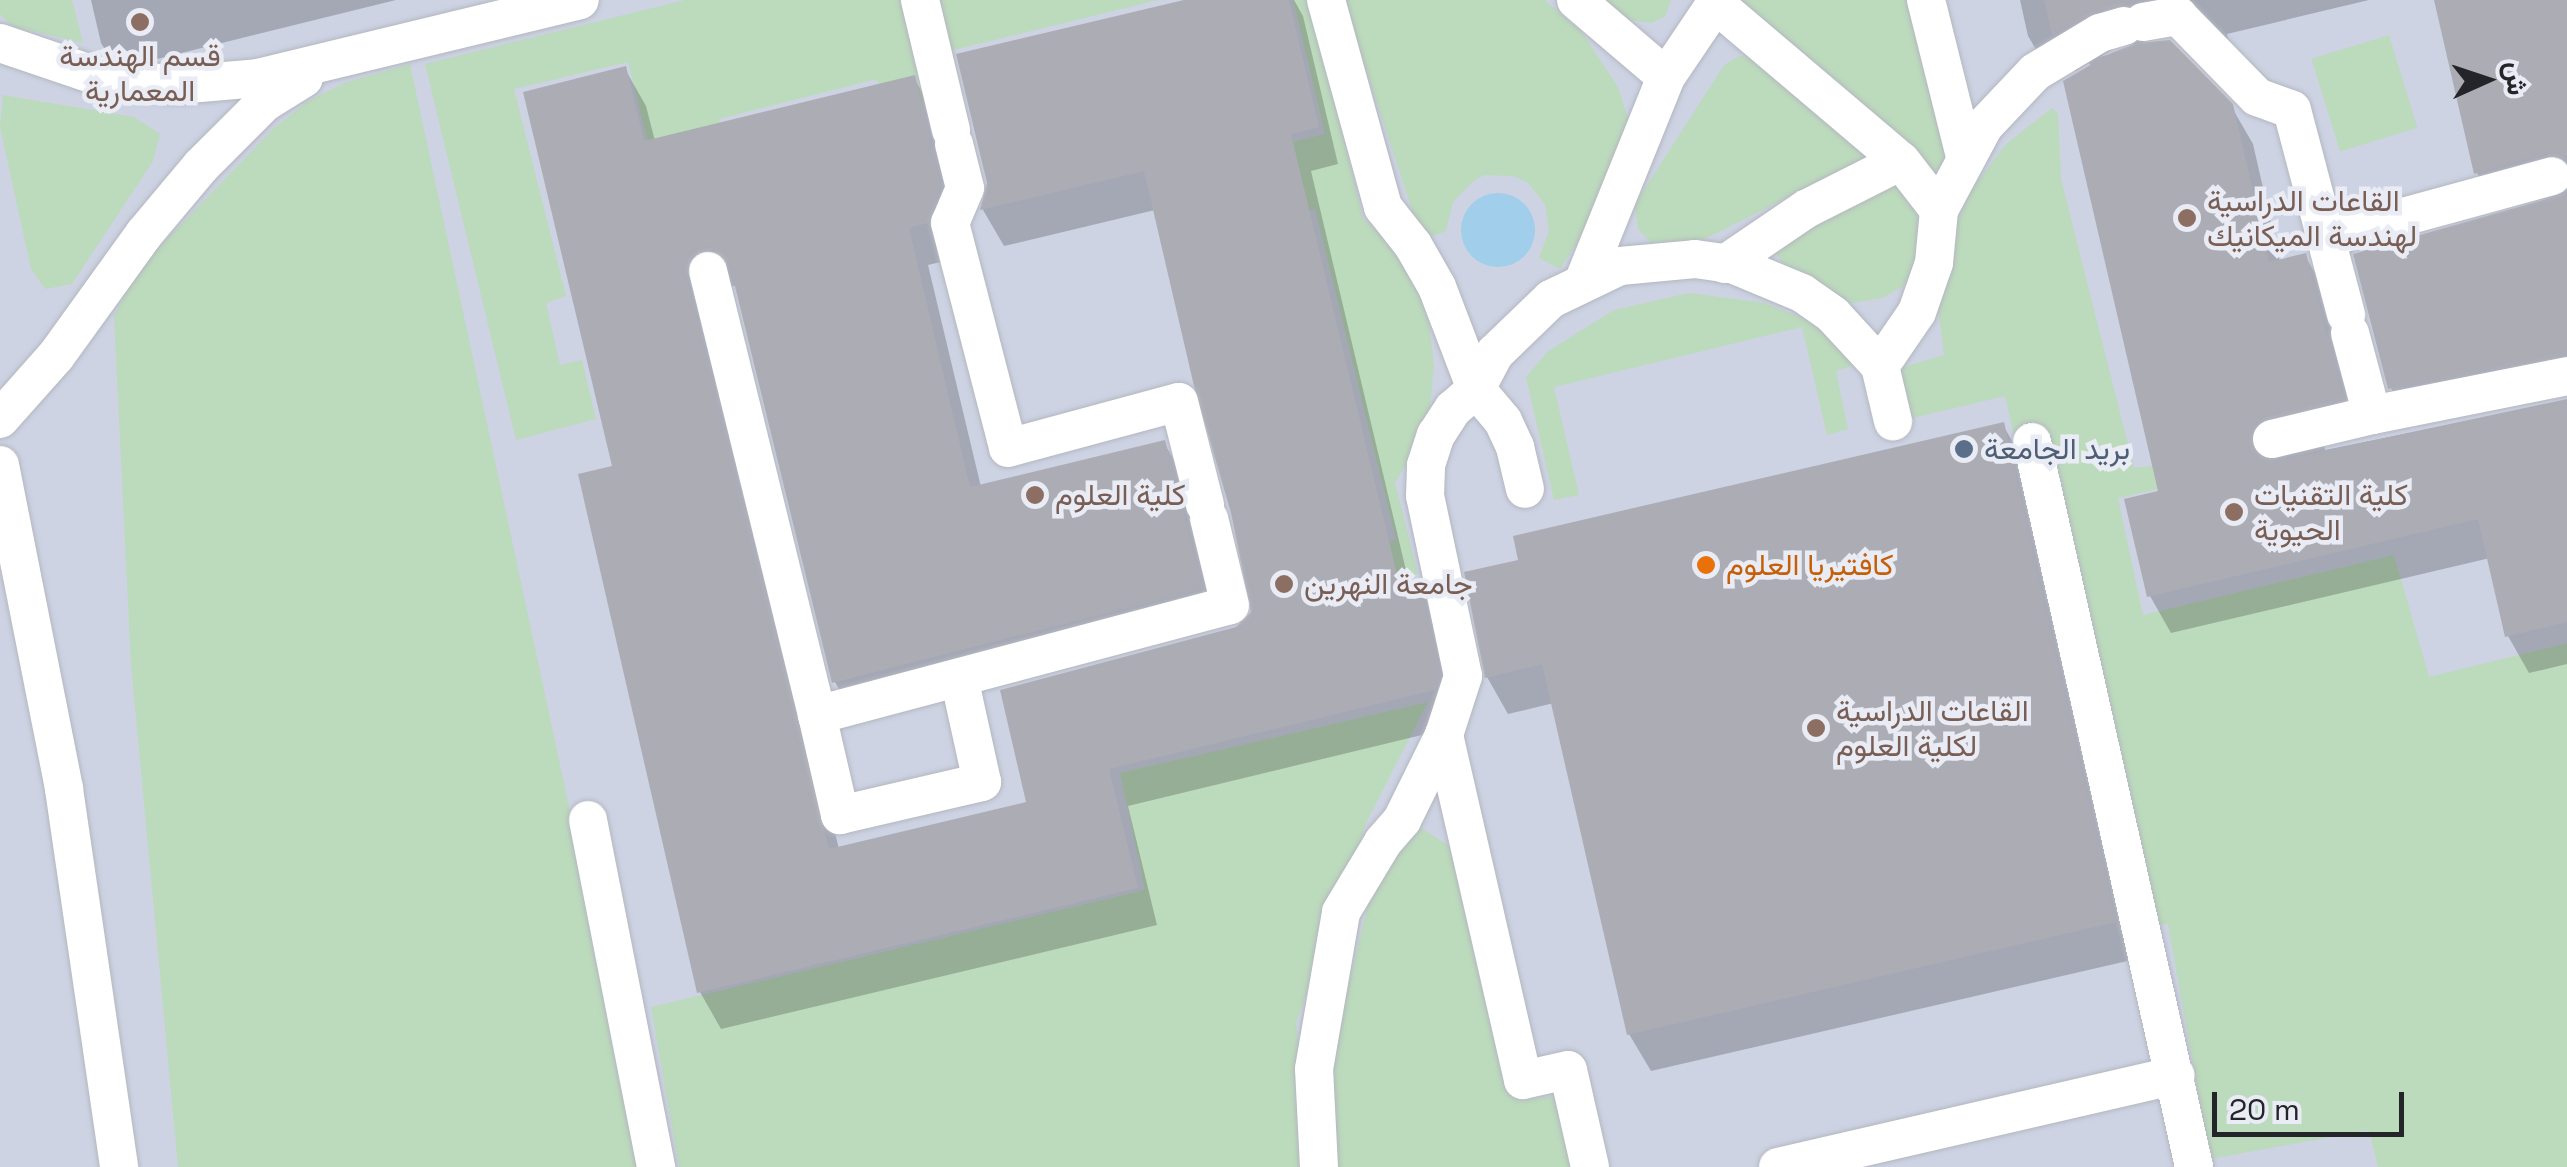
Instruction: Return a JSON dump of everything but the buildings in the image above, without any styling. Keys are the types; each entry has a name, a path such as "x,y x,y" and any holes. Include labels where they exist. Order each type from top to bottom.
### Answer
{"lane":[{"path":"0,44 97,76 177,84 258,78 580,0"},
{"path":"817,716 1230,605 1179,402 1008,448 950,223 965,188 920,0"},
{"path":"1326,0 1383,207 1413,245 1436,287 1476,389 1502,421 1526,489"},
{"path":"1576,0 1666,77"},
{"path":"1926,0 1964,156"},
{"path":"1584,280 1666,77 1718,3 1900,161 1938,210"},
{"path":"1880,366 1917,312 1934,262 1938,210 1964,156 1984,126 2035,72 2100,33 2178,16 2258,97 2292,110 2372,415"},
{"path":"0,419 39,378 144,234 201,166 264,104 336,57"},
{"path":"1725,264 1806,209 1900,161"},
{"path":"2326,238 2552,176"},
{"path":"1319,1167 1314,1068 1341,912 1383,842 1402,820 1444,735 1464,676 1425,496 1426,465 1436,436 1453,409 1476,389 1495,353 1551,299 1620,266 1657,260 1725,264 1768,276 1802,293 1832,315 1880,366 1893,422"},
{"path":"708,271 840,815 982,782 958,678"},
{"path":"2272,439 2567,376"},
{"path":"2032,442 2194,1167"},
{"path":"0,465 64,789 118,1167"},
{"path":"1444,735 1523,1080 1568,1070 1590,1167"},
{"path":"588,820 656,1167"},
{"path":"1778,1167 2176,1075"}],"shaded area":[{"name":"جامعة النهرين","path":"0,0 2567,0 2567,1167 0,1167"}],"green space":[{"path":"0,0 72,0 83,43 12,26 0,14"},
{"path":"685,0 1158,0 941,53 937,97 904,106 892,138 877,79 719,119 732,173 656,176 628,62 514,89 566,296 546,303 560,365 582,360 596,419 516,440 425,64"},
{"path":"1293,0 1310,0 1363,218 1395,248 1416,283 1429,323 1434,365 1430,407 1417,446 1395,483 1418,574 1370,586 1360,549 1396,540 1315,209 1280,217 1263,149 1325,134"},
{"path":"1343,0 1545,0 1581,31 1618,87 1631,128 1610,192 1560,269 1539,258 1549,231 1545,204 1527,182 1513,176 1484,175 1472,182 1453,202 1446,231 1422,240"},
{"path":"1585,0 1671,0 1665,16 1652,23 1605,17"},
{"path":"1734,0 1917,0 1955,158 1930,174"},
{"path":"2389,35 2417,128 2340,151 2312,59"},
{"path":"1739,56 1755,58 1869,147 1864,158 1704,239 1656,248 1638,229 1635,204 1724,65"},
{"path":"410,64 643,1167 178,1167 131,664 114,316 140,267 273,129 308,101 344,83"},
{"path":"3,95 134,117 160,134 153,161 72,284 45,289 31,269 0,127"},
{"path":"2052,108 2058,114 2061,179 2134,468 2166,464 2171,486 2118,498 2143,615 2394,555 2429,677 2567,643 2567,1167 2378,1167 2369,1130 2210,1159 2168,924 2127,929 2005,396 1900,421 1890,371 1944,355 1938,308 1946,248 1970,192 2006,144"},
{"path":"1893,185 1913,191 1929,215 1909,283 1882,298 1852,303 1822,296 1795,280 1777,255 1777,242"},
{"path":"1689,293 1765,303 1804,319 1834,340 1858,364 1836,371 1848,429 1827,435 1802,327 1554,387 1579,495 1554,500 1526,377 1548,351 1614,310"},
{"path":"1428,702 1367,821 1296,1023 1314,1167 679,1167 651,1007 1145,890 1120,773"},
{"path":"1420,827 1452,848 1519,1100 1559,1096 1577,1167 1334,1167 1327,1069 1376,873 1395,843"}],"water":[{"path":"1498,193 1524,204 1535,230 1524,256 1498,267 1472,256 1461,230 1472,204"}],"place":[{"name":"قسم الهندسة المعمارية","path":"140,22"},
{"name":"القاعات الدراسية لهندسة الميكانيك","path":"2187,218"},
{"name":"بريد الجامعة","path":"1964,449"},
{"name":"كلية العلوم","path":"1035,495"},
{"name":"كلية التقنيات الحيوية","path":"2234,512"},
{"name":"كافتيريا العلوم","path":"1706,565"},
{"name":"جامعة النهرين","path":"1284,584"},
{"name":"القاعات الدراسية لكلية العلوم","path":"1816,728"}]}
